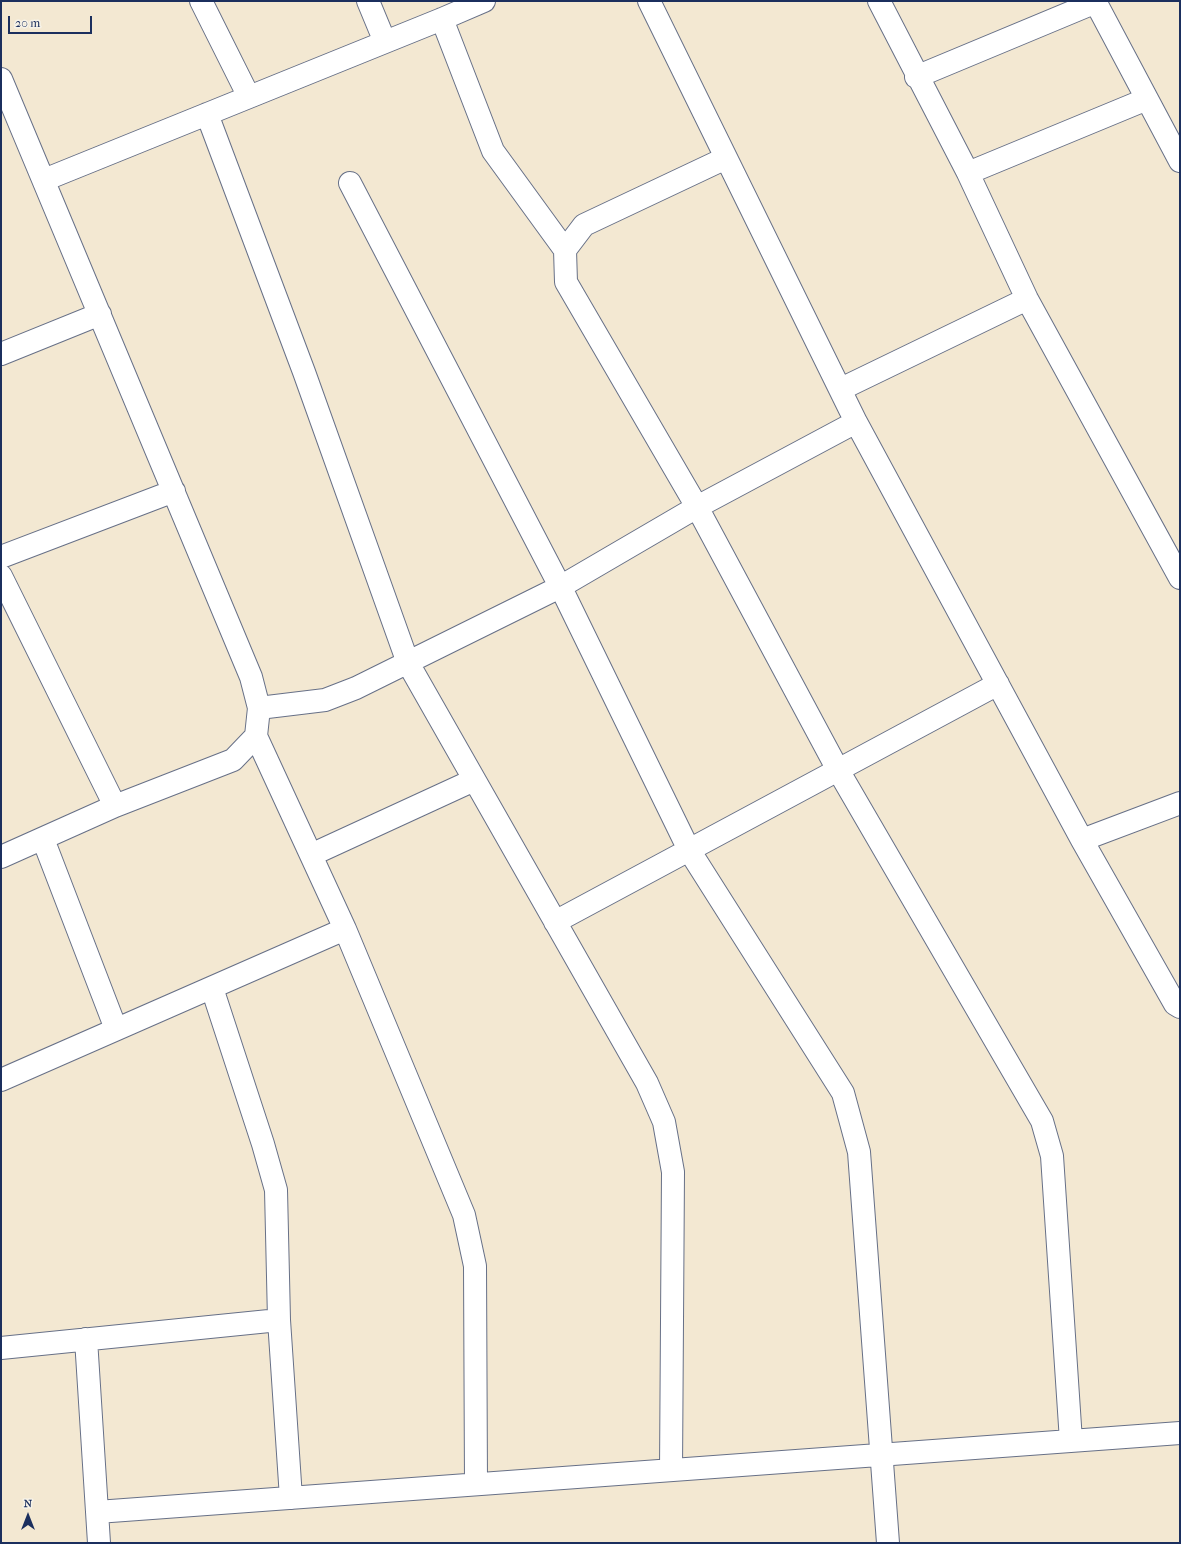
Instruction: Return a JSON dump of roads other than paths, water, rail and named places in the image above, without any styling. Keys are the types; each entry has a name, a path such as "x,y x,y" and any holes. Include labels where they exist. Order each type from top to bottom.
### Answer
{"street":[{"path":"201,1 249,97"},
{"path":"368,1 385,42"},
{"path":"44,180 484,1"},
{"path":"649,1 856,422 1082,840 1175,1004 1180,1007"},
{"path":"879,1 916,77 968,173 1027,299 1180,578"},
{"path":"916,77 1096,2 1180,161"},
{"path":"442,19 493,151 565,250 566,282 698,507 838,770 1042,1121 1052,1156 1071,1441"},
{"path":"1,79 251,677 259,708 256,736 345,929 464,1215 475,1266 476,1484"},
{"path":"968,173 1147,99"},
{"path":"207,114 302,365 408,663 647,1083 664,1122 673,1172 671,1470"},
{"path":"565,250 584,225 726,158"},
{"path":"350,183 560,587 689,850 843,1093 859,1152 888,1543"},
{"path":"841,389 1027,299"},
{"path":"1,354 100,314"},
{"path":"259,708 325,700 356,688 560,587 698,507 856,422"},
{"path":"1,557 174,491"},
{"path":"1,576 115,806"},
{"path":"555,922 998,684"},
{"path":"1,857 115,806 233,760 256,736"},
{"path":"311,855 474,780"},
{"path":"1082,840 1180,803"},
{"path":"43,839 116,1029"},
{"path":"1,1080 345,929"},
{"path":"212,988 263,1144 276,1190 279,1320 291,1498"},
{"path":"1,1348 279,1320"},
{"path":"86,1339 99,1543"},
{"path":"97,1512 1180,1433"}]}
